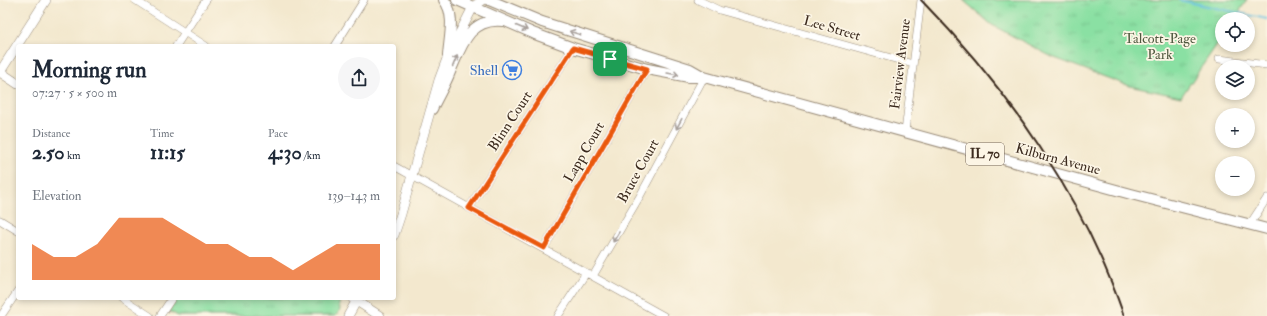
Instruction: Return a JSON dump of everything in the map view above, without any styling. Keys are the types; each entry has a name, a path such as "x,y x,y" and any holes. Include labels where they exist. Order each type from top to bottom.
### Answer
{"main road":[{"path":"18,44 46,0"},
{"path":"444,0 450,10 451,23 448,56"},
{"name":"Kilburn Avenue","path":"457,0 474,3 507,22 573,48 647,69 689,77 704,77"},
{"path":"396,229 439,80 448,56 474,3 483,0"},
{"name":"Kilburn Avenue","path":"489,0 542,22 690,69 704,77 1131,194 1267,228"},
{"path":"504,0 516,11"},
{"path":"432,108 449,74 460,47 469,33 486,22 507,22"},
{"path":"16,47 0,72 16,83"},
{"path":"348,316 356,300"},
{"path":"357,300 380,316"}],"street":[{"path":"135,0 203,44"},
{"path":"177,44 206,0"},
{"path":"337,44 364,0"},
{"name":"Lee Street","path":"698,0 719,10 913,64"},
{"name":"Fairview Avenue","path":"905,132 921,0"},
{"name":"Blinn Court","path":"469,208 573,48"},
{"path":"1219,59 1267,65"},
{"name":"Lapp Court","path":"544,248 647,69"},
{"name":"Bruce Court","path":"593,276 640,196 704,77"},
{"path":"396,167 664,316"},
{"path":"1250,224 1267,198"},
{"path":"0,220 16,231"},
{"path":"558,316 586,272"},
{"path":"1,316 16,294"},
{"path":"125,300 150,316"},
{"path":"160,316 171,300"}],"green space":[{"name":"Talcott-Page Park","path":"963,0 1247,0 1239,12 1215,12 1215,47 1181,97 1129,86 1052,57 992,25"},
{"path":"177,300 338,300 340,310 336,316 178,316 169,311"}],"waterway":[{"path":"1179,0 1267,19"}],"railway":[{"path":"921,0 984,70 1040,147 1065,187 1087,229 1107,272 1124,316"}],"place":[{"name":"Shell","path":"512,70"}],"route":[{"path":"573,48 610,59 647,69 544,248 469,208 573,48"}]}
